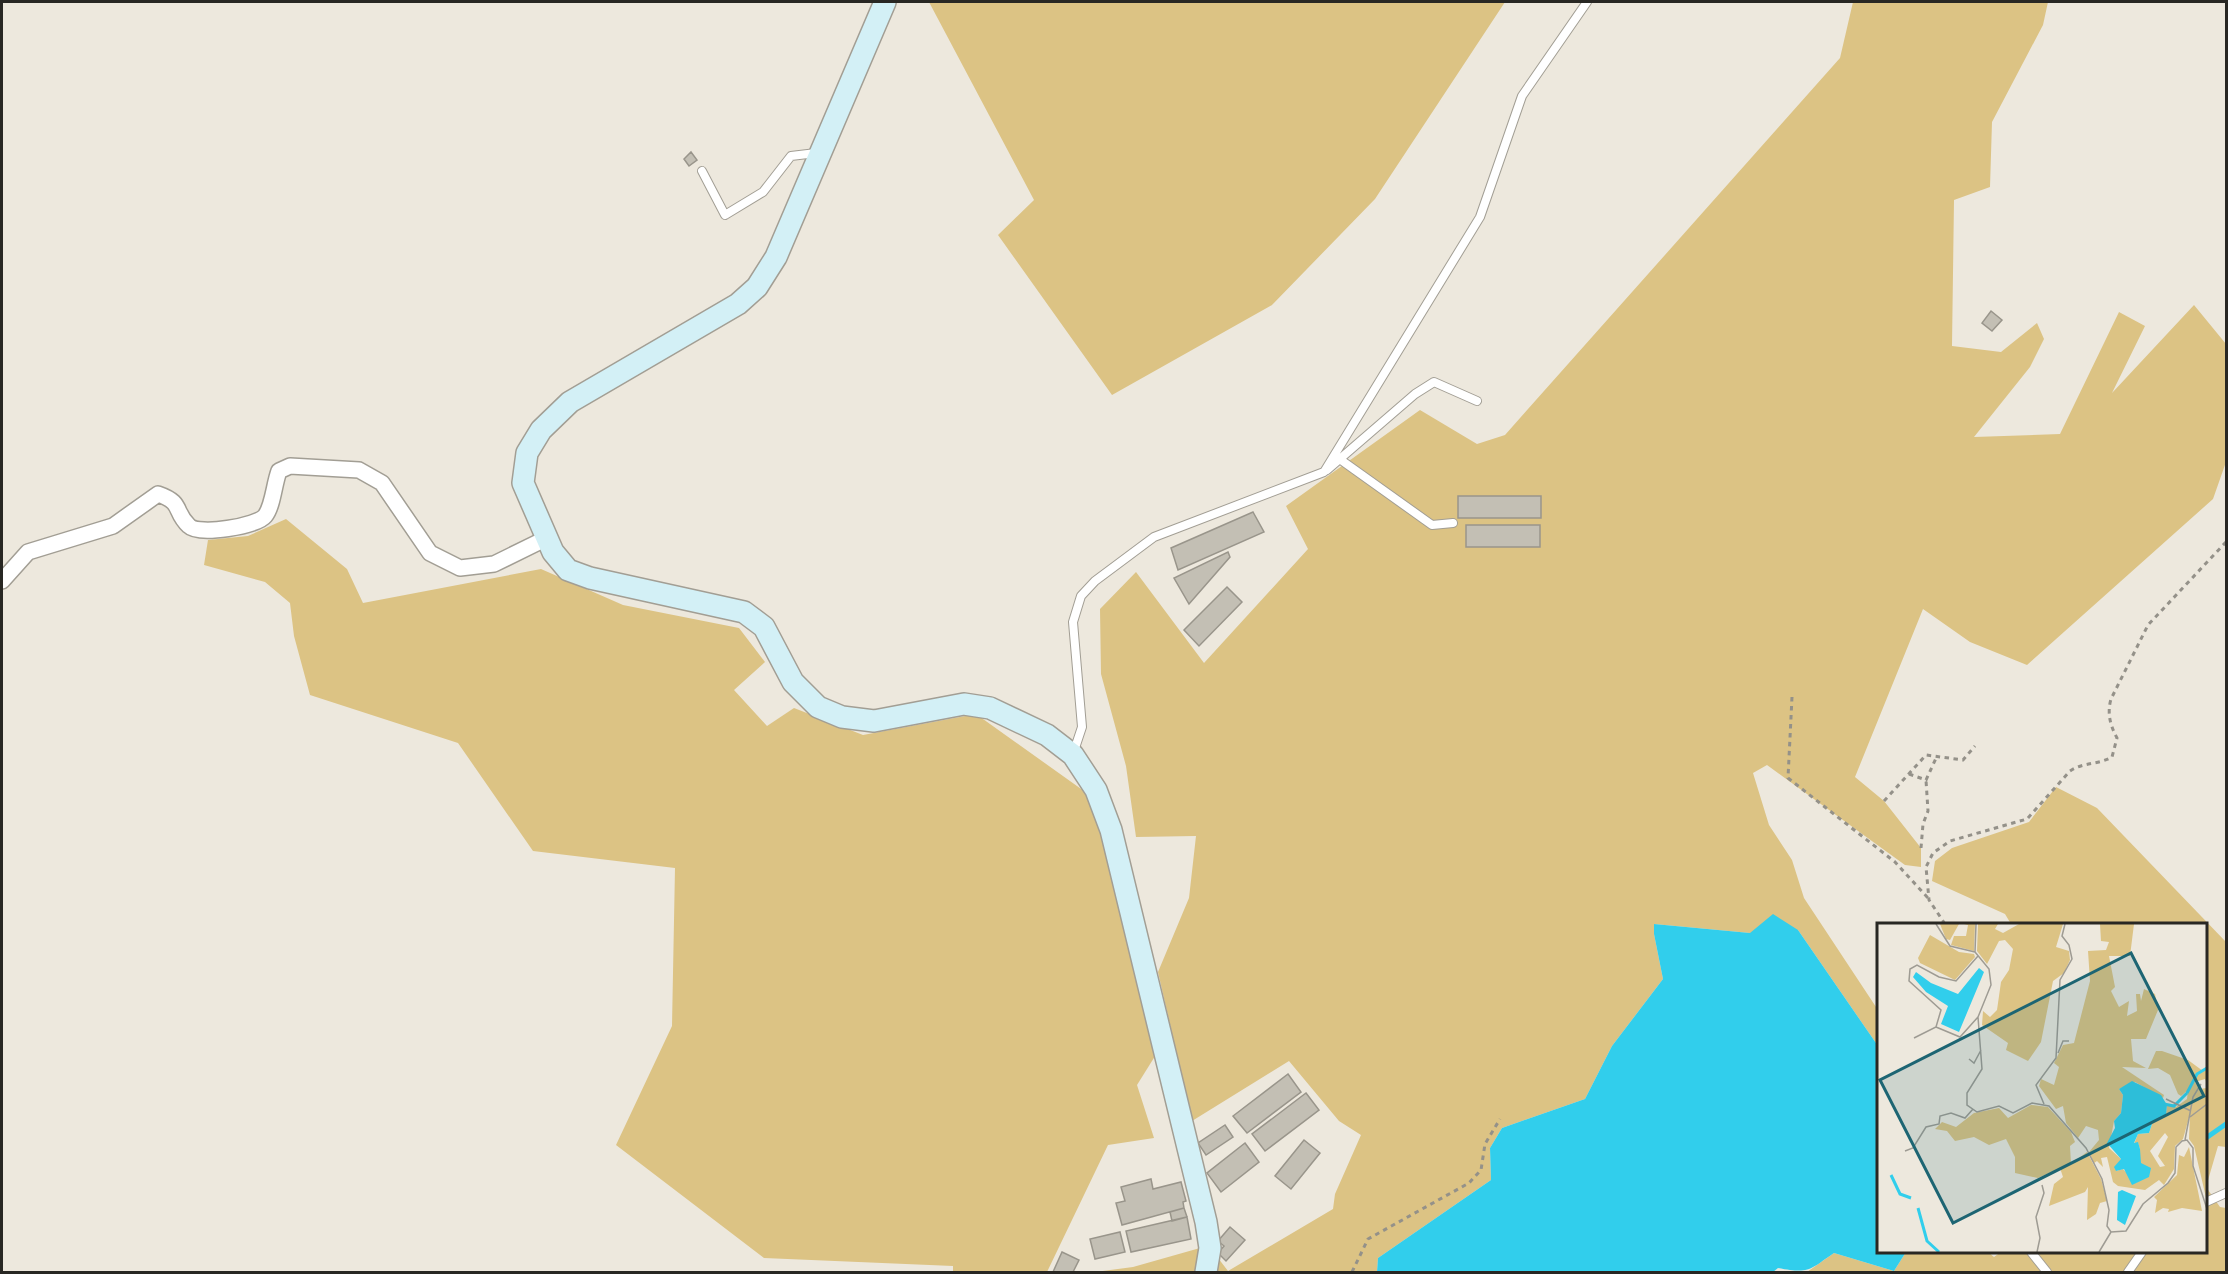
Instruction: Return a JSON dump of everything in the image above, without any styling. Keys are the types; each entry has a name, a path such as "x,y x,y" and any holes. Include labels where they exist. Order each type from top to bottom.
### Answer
{"street":[{"path":"885,2 776,257 757,286 738,304 570,402 541,430 527,453 523,483 553,552 568,570 590,578 744,612 764,627 794,682 818,707 842,717 874,720 964,704 990,708 1047,735 1073,755 1096,789 1111,830 1206,1222 1210,1248 1206,1272"},
{"path":"2,581 28,552 113,526 158,494 172,499 190,527 204,532 258,521 264,518 270,509 279,471 291,466 359,470 382,483 430,553 460,568 494,564 547,538"}],"lane":[{"path":"1324,472 1480,217 1522,96 1587,2"},
{"path":"702,171 725,215 763,192 791,156 821,152"},
{"path":"1073,755 1082,727 1073,622 1081,596 1095,580 1154,537 1324,472 1341,460 1415,394 1434,382 1477,401"},
{"path":"1341,460 1432,525 1453,523"},
{"path":"2207,1202 2226,1193"},
{"path":"2033,1253 2047,1272"},
{"path":"2128,1272 2141,1253"}],"path":[{"path":"1929,900 1926,867 1934,853 1950,841 2027,819 2078,765 2102,763 2112,757 2117,738 2111,728 2108,710 2111,699 2148,625 2226,542"},
{"path":"1792,697 1788,778 1895,862 1929,900 1943,923"},
{"path":"1884,801 1926,755 1963,760 1975,746"},
{"path":"1921,848 1923,824 1928,811 1926,780 1937,756"},
{"path":"1909,774 1926,780"},
{"path":"1352,1272 1368,1239 1469,1183 1481,1170 1485,1144 1500,1119"}],"shaded area":[{"path":"929,2 1505,2 1375,199 1272,305 1112,395 998,235 1034,200"},
{"path":"1853,2 2048,2 2043,25 1992,122 1990,187 1954,200 1952,346 2001,352 2037,323 2044,339 2030,367 1974,437 2060,434 2119,312 2145,326 2112,393 2194,305 2226,344 2226,462 2213,499 2027,665 1970,642 1923,609 1855,777 1884,801 1921,848 1921,867 1905,865 1767,765 1753,773 1769,825 1792,860 1804,898 1877,1008 1877,1045 1798,930 1750,933 1654,924 1663,979 1612,1046 1585,1099 1502,1128 1490,1148 1491,1180 1378,1258 1377,1272 1213,1272 1215,1254 1228,1271 1333,1209 1335,1194 1361,1135 1339,1121 1289,1061 1192,1121 1158,972 1189,898 1196,836 1136,837 1126,766 1101,674 1100,609 1136,572 1204,663 1308,549 1286,506 1420,410 1477,444 1505,435 1840,58"},
{"path":"286,519 347,569 363,603 541,569 623,605 739,628 765,662 734,690 767,726 794,708 863,735 976,714 1091,796 1144,989 1157,1053 1137,1085 1154,1138 1108,1145 1047,1272 953,1272 953,1266 764,1258 616,1145 672,1026 675,868 533,851 458,743 310,695 294,636 290,603 265,582 204,565 208,540 248,536"},
{"path":"2056,787 2097,808 2226,942 2226,1147 2218,1146 2207,1184 2207,923 2010,923 2005,914 1932,881 1935,861 1952,848 2029,822"},
{"path":"2207,1188 2220,1207 2226,1208 2226,1272 1807,1272 1834,1253 1894,1271 1905,1253 1989,1253 1994,1257 2000,1253 2207,1253"},
{"path":"1200,1248 1199,1272 1095,1272 1133,1267"}],"water":[{"path":"1773,914 1798,930 1877,1045 1877,1253 1905,1253 1894,1271 1834,1253 1809,1269 1797,1271 1778,1268 1773,1272 1377,1272 1378,1258 1491,1180 1490,1148 1502,1128 1585,1099 1612,1046 1663,979 1654,924 1750,933"}],"building":[{"path":"691,152 697,160 689,166 684,159"},
{"path":"1991,311 2002,320 1992,331 1982,323"},
{"path":"1458,496 1541,496 1541,518 1458,518"},
{"path":"1253,512 1264,532 1178,570 1171,548"},
{"path":"1466,525 1540,525 1540,547 1466,547"},
{"path":"1228,552 1230,557 1189,604 1174,578"},
{"path":"1227,587 1242,602 1199,646 1184,630"},
{"path":"1288,1074 1301,1092 1247,1133 1233,1116"},
{"path":"1306,1093 1319,1110 1265,1151 1252,1134"},
{"path":"1225,1125 1233,1137 1206,1155 1198,1143"},
{"path":"1304,1140 1320,1153 1291,1189 1275,1176"},
{"path":"1245,1143 1259,1162 1221,1192 1207,1173"},
{"path":"1151,1179 1153,1189 1181,1182 1186,1201 1183,1202 1184,1208 1122,1225 1116,1203 1125,1201 1121,1187"},
{"path":"1184,1208 1187,1217 1172,1221 1170,1212"},
{"path":"1187,1217 1191,1239 1131,1252 1126,1231"},
{"path":"1230,1227 1245,1240 1226,1261 1218,1253 1224,1246 1218,1241"},
{"path":"1120,1232 1125,1252 1095,1259 1090,1239"},
{"path":"1062,1252 1079,1260 1073,1272 1053,1272"}],"waterway":[{"path":"2207,1137 2226,1124"}]}
